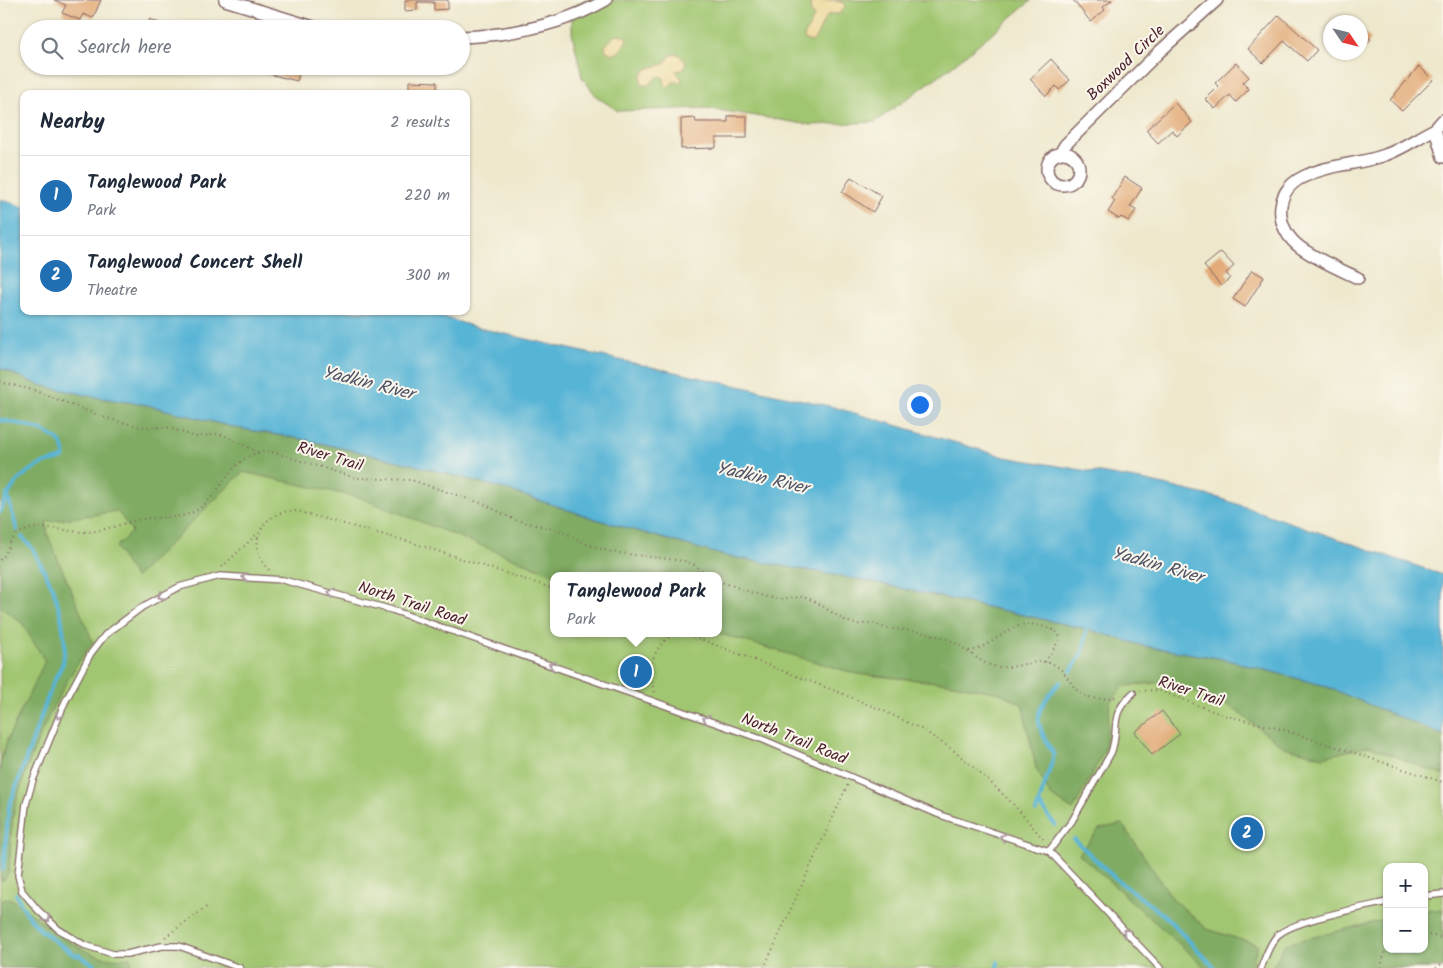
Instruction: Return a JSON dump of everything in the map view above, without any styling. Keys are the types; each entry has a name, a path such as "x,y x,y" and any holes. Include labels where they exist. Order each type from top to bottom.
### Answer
{"street":[{"path":"225,0 291,20"},
{"path":"470,36 507,34 531,29 567,18 606,0"},
{"name":"Boxwood Circle","path":"1061,152 1065,145 1151,60 1218,0"},
{"path":"1358,278 1330,265 1294,242 1283,224 1280,209 1283,194 1295,181 1310,174 1383,156 1400,149 1439,124 1443,157"}],"lane":[{"name":"North Trail Road","path":"240,968 179,946 148,948 127,954 114,954 84,945 58,929 27,898 20,886 18,875 26,804 33,780 65,702 78,675 96,647 105,635 142,607 179,587 206,578 239,576 283,580 392,610 661,702 764,740 940,815 1049,851 1160,968"},
{"path":"1049,851 1072,821 1111,753 1114,744 1116,715 1121,704 1133,693"},
{"path":"1428,896 1443,894"},
{"path":"1261,968 1276,937 1282,931 1314,920 1383,903"}],"path":[{"name":"River Trail","path":"0,382 33,390 103,417 140,427 167,427 196,437 218,434 258,452 270,451 367,480 411,480 484,504 515,520 562,531 584,543 611,552 684,560 704,572"},
{"path":"0,560 15,536 42,526 70,531 96,531 142,519 194,512 209,500 231,471 258,452"},
{"path":"206,578 259,533 267,520 281,512 296,510 410,542 550,588"},
{"path":"259,533 257,546 260,560 269,570 283,580"},
{"path":"722,582 783,600 800,596 809,598 858,625 873,623 883,627 918,630 951,640 981,661 1000,668 1045,662 1060,639 1059,634 1055,630 1034,624 1022,624 997,637 981,650 969,651"},
{"path":"661,702 651,683 652,661 660,646 671,637"},
{"path":"694,637 884,710 923,730 953,750 1002,793 1040,835 1049,851"},
{"name":"River Trail","path":"1045,662 1056,666 1069,679 1074,688 1089,698 1098,700 1158,690 1223,715 1290,731 1443,782"},
{"path":"764,968 851,777"},
{"path":"148,948 208,906"},
{"path":"1428,935 1443,938"},
{"path":"1381,968 1384,953"},
{"path":"1436,968 1443,963"}],"green space":[{"path":"584,0 1032,0 952,66 875,122 811,125 706,108 618,111 597,97 582,77 572,33 572,8"},
{"path":"0,368 1443,735 1443,968 0,968"},
{"path":"0,368 40,385 95,397 147,405 237,428 307,440 403,462 501,488 599,520 722,555 873,582 1087,629 1144,646 1224,659 1322,685 1443,735 1443,775 1369,746 1323,757 1284,747 1227,704 1168,682 1124,686 1110,703 1105,749 1073,810 1051,796 1036,768 1022,704 1000,693 947,683 857,674 722,634 722,572 550,573 361,498 243,472 135,578 116,547 132,531 117,511 46,522 48,536 93,642 69,677 47,719 29,763 14,811 9,872 4,880 0,880 0,764 7,740 45,661 22,623 0,606"},
{"path":"1122,824 1173,899 1207,929 1258,945 1250,968 1206,968 1079,854 1099,829"},
{"path":"10,898 51,929 82,949 98,956 114,959 130,957 132,964 141,968 0,968 0,901"},
{"path":"1428,910 1443,911 1443,968 1272,968 1285,944 1383,920 1383,953 1428,953"}],"sand":[{"path":"811,0 833,0 844,3 845,7 839,14 829,14 812,42 805,40 804,37 814,17 810,9"},
{"path":"615,35 625,36 627,40 619,52 613,54 606,51 605,46"},
{"path":"678,54 686,62 684,69 676,71 682,79 681,82 673,82 669,87 665,86 664,78 659,76 648,85 642,85 641,79 644,72 664,64 671,55"}],"water":[{"name":"Yadkin River","path":"0,199 20,206 20,315 437,315 475,327 583,352 830,406 1005,457 1147,481 1219,498 1443,575 1443,735 1322,685 1224,659 1144,646 1087,629 873,582 722,555 599,520 501,488 403,462 307,440 237,428 147,405 95,397 40,385 0,368"}],"building":[{"path":"54,0 101,0 93,18 83,14 80,20 62,13 66,5"},
{"path":"405,0 448,0 448,9 434,10 434,2 417,2 417,10 405,11"},
{"path":"1073,0 1112,0 1103,7 1105,10 1091,22"},
{"path":"1279,15 1317,50 1307,61 1284,41 1263,63 1248,49"},
{"path":"1051,59 1070,80 1059,90 1056,86 1046,96 1030,79"},
{"path":"1236,63 1249,77 1243,83 1249,89 1236,102 1230,95 1215,109 1205,99 1218,86 1215,83"},
{"path":"1419,66 1433,80 1402,111 1390,100"},
{"path":"273,75 299,75 297,81"},
{"path":"409,81 437,82 437,90 409,90"},
{"path":"1175,103 1192,122 1177,136 1172,130 1158,143 1146,130"},
{"path":"728,116 747,116 747,138 716,138 716,148 681,149 681,119 695,118 696,122 728,122"},
{"path":"851,177 882,196 873,212 842,192"},
{"path":"1125,177 1142,188 1130,207 1136,210 1129,221 1121,217 1119,219 1108,212 1115,201 1112,198"},
{"path":"1221,252 1234,266 1226,273 1230,278 1221,286 1204,266"},
{"path":"1252,270 1264,277 1245,307 1233,299"},
{"path":"1162,711 1180,734 1152,755 1135,732"}],"waterway":[{"path":"0,420 29,426 51,435 59,441 63,448 64,457 28,471 16,482 0,512"},
{"path":"7,494 17,530"},
{"path":"3,870 9,807 53,683 63,663 65,644 61,615 53,588 33,549 22,537"},
{"path":"1071,671 1083,652 1087,626"},
{"path":"1036,812 1054,755 1039,724 1040,710 1060,682"},
{"path":"1039,803 1055,825"},
{"path":"1074,839 1117,880 1165,916 1215,968"},
{"path":"16,894 28,915 40,929 75,955 79,955 99,968"},
{"path":"997,968 998,962"}],"place":[{"name":"Tanglewood Park","path":"636,672"},
{"name":"Tanglewood Concert Shell","path":"1247,833"}]}
